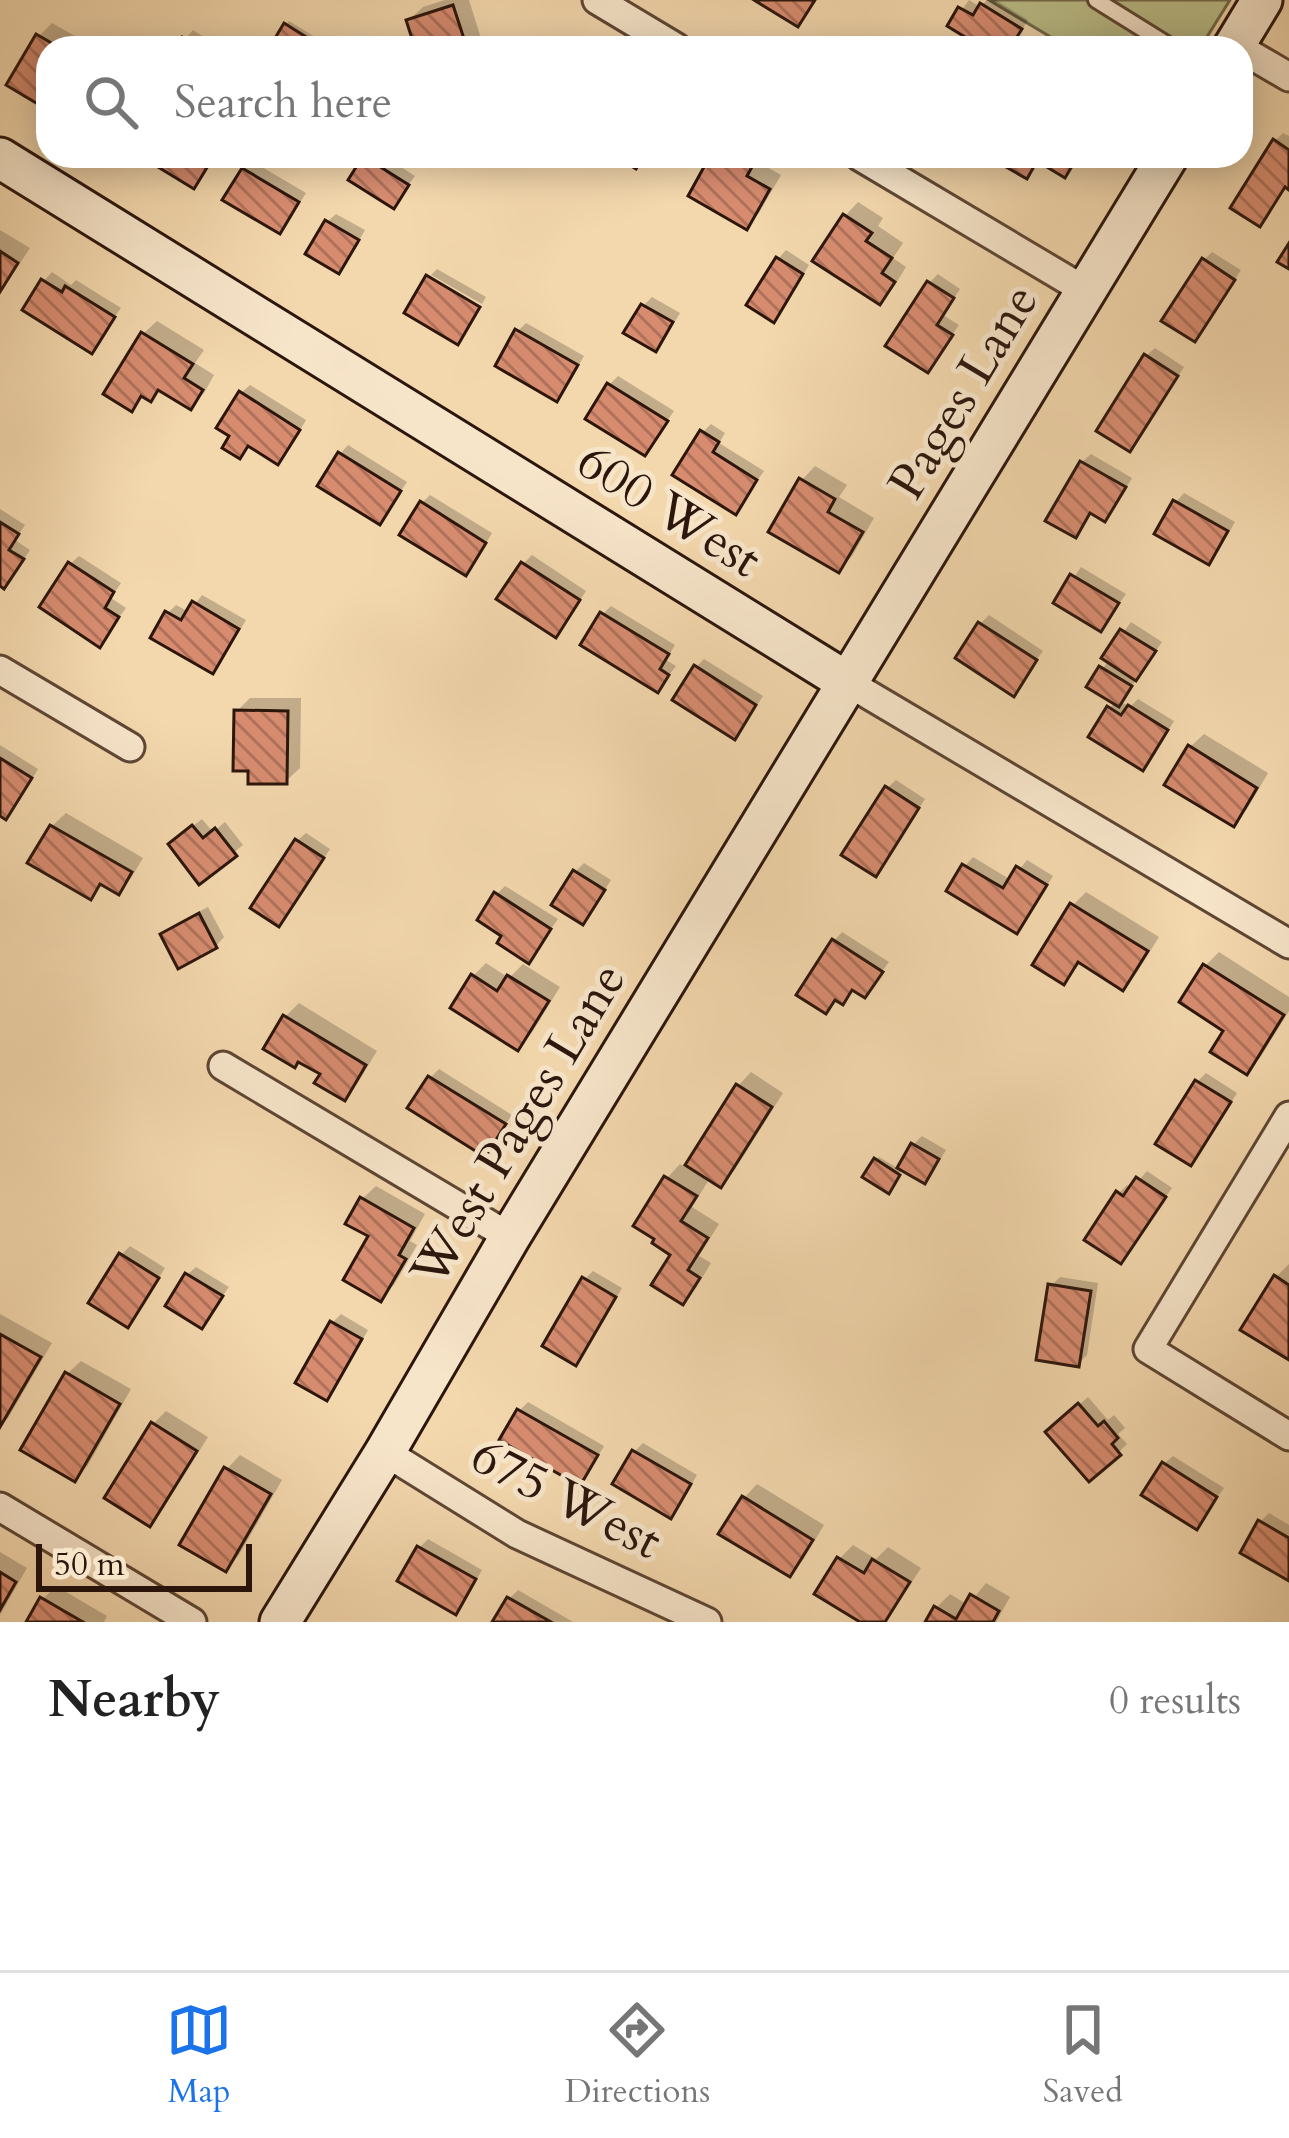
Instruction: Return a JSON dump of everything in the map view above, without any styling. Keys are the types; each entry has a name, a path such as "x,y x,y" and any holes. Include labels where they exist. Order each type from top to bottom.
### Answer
{"street":[{"path":"597,0 657,36"},
{"path":"1243,36 1262,0"},
{"path":"1253,57 1289,77"},
{"name":"600 West","path":"0,158 848,682 1289,944"},
{"path":"879,168 1086,291"},
{"name":"Pages Lane","path":"848,682 1161,168"},
{"path":"0,670 130,748"},
{"name":"West Pages Lane","path":"280,1622 848,682"},
{"path":"223,1066 510,1237"},
{"path":"1289,1116 1148,1349 1289,1436"},
{"name":"675 West","path":"386,1452 518,1534 707,1622"},
{"path":"0,1507 192,1622"}],"lane":[{"path":"1096,0 1154,36"}],"green space":[{"path":"989,0 1230,0 1208,36 1049,36"}],"building":[{"path":"754,0 815,0 798,27"},
{"path":"980,3 1022,29 1018,36 963,36 947,26 958,7 973,15"},
{"path":"453,5 463,36 411,36 406,20"},
{"path":"284,23 305,36 276,36"},
{"path":"36,34 39,36 36,103 6,85"},
{"path":"1273,139 1289,150 1289,190 1285,187 1260,227 1230,208"},
{"path":"160,168 207,168 194,189"},
{"path":"242,168 299,202 280,234 222,200"},
{"path":"356,168 382,168 409,185 394,209 348,180"},
{"path":"703,168 751,168 747,176 770,189 747,230 688,196"},
{"path":"1008,168 1033,168 1027,179"},
{"path":"1049,168 1071,168 1065,178"},
{"path":"843,214 872,233 866,241 892,258 882,273 895,282 880,305 812,261"},
{"path":"325,220 359,240 339,274 305,254"},
{"path":"1289,243 1289,269 1277,262"},
{"path":"0,251 18,263 0,292"},
{"path":"776,257 803,274 774,323 746,305"},
{"path":"1202,258 1235,280 1195,342 1161,321"},
{"path":"426,275 480,307 458,345 404,313"},
{"path":"41,279 62,292 65,286 115,317 92,354 22,310"},
{"path":"927,281 954,298 937,325 953,335 928,373 885,346"},
{"path":"641,304 673,322 656,352 623,333"},
{"path":"515,329 578,365 557,402 495,366"},
{"path":"141,332 193,364 184,378 203,390 191,410 158,390 151,402 141,396 132,412 103,394"},
{"path":"1144,354 1178,376 1130,452 1096,431"},
{"path":"607,383 668,421 645,456 585,419"},
{"path":"239,391 300,430 278,465 248,446 240,459 222,448 229,436 216,428"},
{"path":"700,430 719,442 713,452 757,480 736,515 672,475"},
{"path":"338,452 401,491 380,525 317,486"},
{"path":"1080,461 1126,487 1105,522 1090,513 1076,538 1045,521"},
{"path":"799,478 835,499 828,512 863,532 839,573 768,532"},
{"path":"1173,500 1228,531 1209,565 1154,534"},
{"path":"420,501 486,543 466,576 399,535"},
{"path":"0,522 19,534 9,550 24,559 4,589 0,586"},
{"path":"68,562 114,592 105,608 119,617 100,648 39,607"},
{"path":"521,562 580,600 556,638 496,599"},
{"path":"1070,574 1119,603 1101,632 1053,603"},
{"path":"192,601 239,629 213,674 150,638 165,611 181,620"},
{"path":"600,612 669,654 660,669 669,675 658,693 580,645"},
{"path":"978,622 1037,660 1014,697 955,658"},
{"path":"1120,629 1156,651 1136,681 1101,658"},
{"path":"694,665 756,705 735,740 672,700"},
{"path":"1099,666 1132,686 1119,707 1086,687"},
{"path":"1128,705 1168,730 1143,771 1088,737 1107,706 1121,715"},
{"path":"234,710 288,711 287,784 248,784 248,771 233,771"},
{"path":"1188,745 1257,788 1234,827 1164,785"},
{"path":"0,758 32,778 6,820 0,816"},
{"path":"885,786 919,808 876,877 841,855"},
{"path":"50,825 132,872 119,895 100,884 91,900 27,863"},
{"path":"192,825 203,838 215,828 237,856 199,885 168,844"},
{"path":"295,839 324,858 279,927 250,908"},
{"path":"962,864 1003,888 1016,866 1047,885 1017,934 946,891"},
{"path":"573,870 605,890 583,925 551,905"},
{"path":"494,892 551,929 529,964 497,943 501,936 477,920"},
{"path":"1070,903 1148,951 1123,991 1078,962 1064,985 1032,965"},
{"path":"199,913 217,948 178,969 160,934"},
{"path":"832,939 883,972 865,998 852,990 843,1005 835,1000 826,1014 796,995"},
{"path":"1203,964 1284,1015 1247,1075 1210,1052 1223,1031 1179,1002"},
{"path":"471,974 497,991 507,975 549,1001 518,1051 450,1008"},
{"path":"283,1015 366,1065 345,1101 314,1083 320,1074 298,1062 295,1068 263,1049"},
{"path":"428,1076 506,1124 485,1157 407,1108"},
{"path":"1195,1080 1231,1102 1191,1166 1155,1144"},
{"path":"736,1084 772,1107 721,1188 685,1165"},
{"path":"911,1143 939,1159 925,1184 897,1168"},
{"path":"874,1158 900,1175 889,1194 862,1177"},
{"path":"664,1176 697,1196 681,1221 708,1238 688,1270 700,1278 683,1305 651,1285 670,1255 633,1226"},
{"path":"1136,1177 1166,1197 1121,1264 1084,1240 1116,1191 1123,1196"},
{"path":"360,1197 414,1228 399,1255 406,1259 381,1302 343,1280 368,1236 345,1224"},
{"path":"119,1253 159,1278 128,1328 88,1303"},
{"path":"185,1273 223,1296 202,1329 165,1306"},
{"path":"1274,1275 1289,1285 1289,1360 1240,1330"},
{"path":"582,1277 616,1297 576,1366 542,1346"},
{"path":"1048,1284 1091,1291 1079,1367 1036,1360"},
{"path":"330,1321 362,1339 327,1401 295,1383"},
{"path":"0,1334 41,1357 0,1427"},
{"path":"65,1372 120,1404 75,1482 20,1450"},
{"path":"1078,1403 1098,1426 1104,1421 1118,1438 1112,1444 1121,1455 1089,1482 1045,1432"},
{"path":"517,1409 598,1455 580,1486 499,1440"},
{"path":"151,1422 197,1451 150,1527 104,1498"},
{"path":"632,1450 691,1484 671,1519 612,1484"},
{"path":"1162,1462 1217,1497 1197,1530 1141,1495"},
{"path":"224,1467 271,1494 226,1572 179,1545"},
{"path":"742,1496 813,1540 790,1577 718,1534"},
{"path":"1258,1520 1289,1538 1289,1581 1240,1553"},
{"path":"417,1546 476,1579 456,1615 397,1581"},
{"path":"837,1557 864,1573 872,1559 910,1582 885,1622 860,1622 814,1594"},
{"path":"0,1572 16,1582 0,1610"},
{"path":"970,1594 999,1611 993,1622 925,1622 934,1606 956,1619"},
{"path":"40,1597 83,1622 26,1622"},
{"path":"507,1597 551,1622 492,1622"}]}
